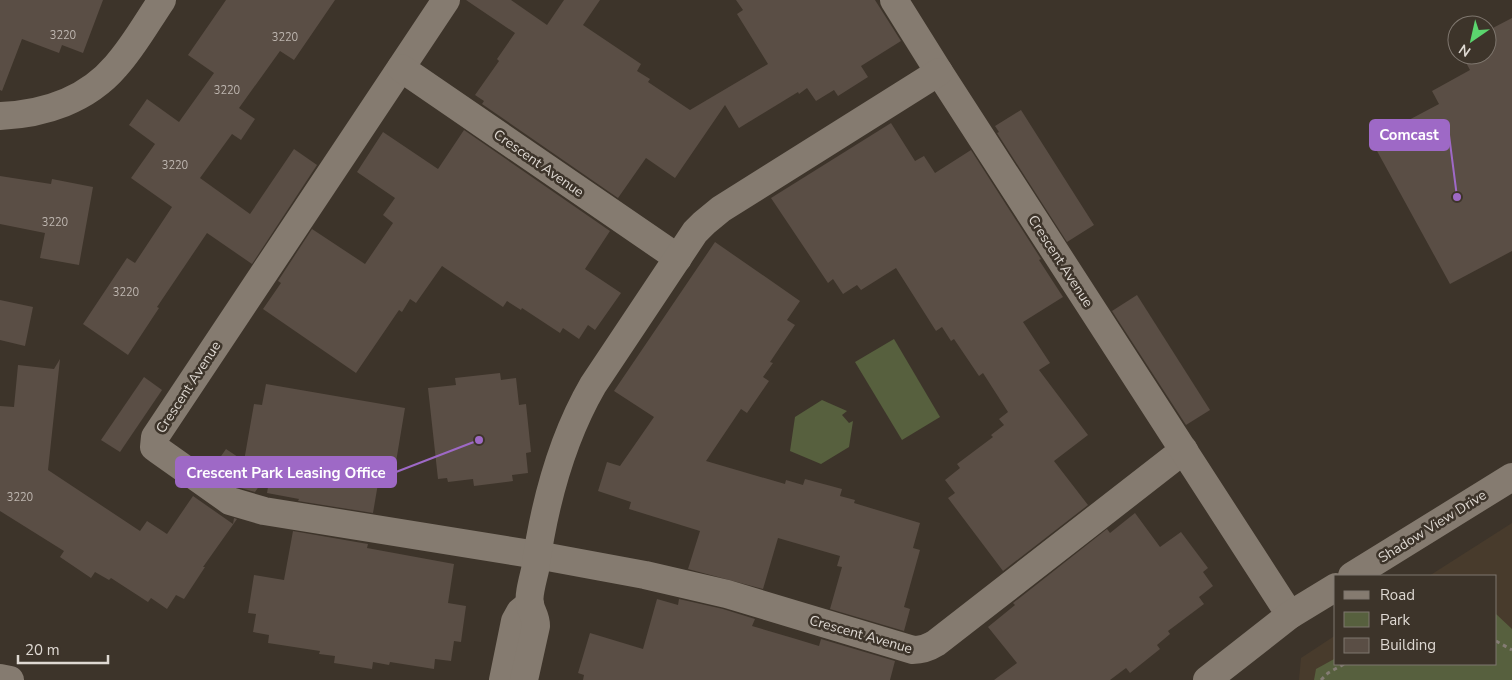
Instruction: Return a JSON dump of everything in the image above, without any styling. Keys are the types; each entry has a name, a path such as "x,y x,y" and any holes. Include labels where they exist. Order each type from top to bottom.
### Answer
{"street":[{"path":"0,116 21,115 42,110 84,94 116,66 162,0"},
{"name":"Crescent Avenue","path":"446,0 157,432 154,447 230,501 264,511 537,555 688,584 913,650 920,650 936,643 1184,450"},
{"name":"Crescent Avenue","path":"894,0 1290,615"},
{"name":"Crescent Avenue","path":"401,68 678,258"},
{"path":"524,680 536,626 536,617 530,604 548,496 571,429 582,405 678,258 700,228 720,209 939,72"},
{"name":"Shadow View Drive","path":"1354,575 1512,477"},
{"path":"1207,680 1290,615 1334,587"},
{"path":"503,680 515,621 520,612 530,604"},
{"path":"0,678 10,680"}],"path":[{"path":"1497,642 1512,650"},
{"path":"1321,680 1328,673 1342,665"}],"shaded area":[{"path":"1512,523 1512,680 1299,680 1301,658 1334,636 1334,665 1497,665 1497,575 1431,575"}],"green space":[{"path":"894,339 940,417 902,440 855,362"},
{"path":"822,400 847,411 842,415 849,423 853,421 849,447 821,464 790,451 795,417"},
{"path":"1497,615 1512,629 1512,680 1314,680 1316,669 1334,659 1334,665 1497,665"}],"building":[{"path":"0,0 103,0 83,53 62,45 59,53 22,39 2,91 0,90"},
{"path":"226,0 335,0 294,60 280,51 239,108 255,119 241,140 232,134 200,178 250,214 294,149 317,165 252,264 207,233 157,307 159,308 128,355 83,324 127,258 135,263 172,207 131,178 155,144 129,125 147,99 179,122 214,73 188,55"},
{"path":"466,0 511,0 547,25 564,0 600,0 583,25 641,64 637,71 650,79 648,82 690,110 768,64 737,14 743,10 736,0 875,0 901,41 861,66 868,77 838,96 834,90 816,101 807,88 739,128 725,105 675,178 646,158 618,198 482,104 484,101 475,95 499,61 497,59 515,33"},
{"path":"1512,18 1512,251 1450,284 1371,140 1439,104 1432,91 1470,70 1467,65 1497,65 1497,26"},
{"path":"1021,110 1094,225 1067,242 997,133 999,132 995,126"},
{"path":"891,123 915,161 924,156 935,173 971,150 1041,259 1039,260 1063,297 1023,322 1050,363 1039,370 1088,435 1054,461 1088,505 1003,571 948,498 955,493 945,480 960,468 957,464 993,437 991,435 1004,425 999,419 1008,412 983,373 979,376 954,339 951,341 942,327 936,331 896,268 861,290 857,285 843,294 833,279 828,283 771,198"},
{"path":"464,130 610,231 585,269 621,293 595,330 588,325 579,339 563,328 560,333 522,308 521,310 507,301 503,307 442,266 416,303 410,299 402,312 399,310 356,373 263,309 281,283 278,281 312,229 365,264 393,223 383,215 395,198 357,172 383,132 438,169"},
{"path":"0,176 51,184 52,179 93,187 79,265 40,258 45,233 0,224"},
{"path":"715,242 800,301 787,320 795,325 770,362 773,363 763,377 769,381 747,413 741,409 706,461 785,484 786,480 803,485 805,479 842,489 840,496 855,500 854,503 920,523 913,548 920,550 904,607 910,609 904,631 830,609 842,567 837,566 840,556 778,538 763,589 688,569 700,531 629,509 631,502 598,491 607,462 620,466 654,417 614,391"},
{"path":"1137,295 1210,410 1186,425 1112,311"},
{"path":"0,300 33,307 25,346 0,340"},
{"path":"60,359 48,470 140,531 147,521 167,534 193,496 233,524 234,518 237,519 203,567 205,567 184,599 176,595 167,609 151,598 148,602 111,578 109,580 95,572 91,578 60,557 64,551 0,511 0,406 14,407 18,365 54,369"},
{"path":"500,373 501,380 516,378 519,405 526,404 531,452 526,453 528,473 512,475 513,481 474,486 473,479 448,482 447,478 438,479 428,388 456,385 455,378"},
{"path":"144,377 162,390 120,452 101,440"},
{"path":"266,384 405,408 396,462 382,460 373,513 298,501 299,499 267,493 271,469 255,492 237,487 212,469 226,449 244,461 254,404 262,405"},
{"path":"1135,513 1160,547 1181,532 1208,568 1203,572 1213,586 1199,597 1204,604 1168,631 1170,634 1157,645 1160,649 1130,673 1126,668 1110,680 994,680 1017,663 988,627 1015,605 1013,603 1107,529 1110,533"},
{"path":"293,531 368,544 367,548 454,564 448,603 466,606 461,642 454,641 451,661 435,659 434,669 390,662 389,665 373,662 372,669 334,663 335,656 319,654 320,651 268,643 269,635 253,632 256,614 248,613 254,575 284,580"},
{"path":"657,599 678,605 679,599 723,609 755,619 752,626 819,646 821,639 895,661 890,680 583,680 584,675 578,673 590,633 643,649"}],"place":[{"name":"Comcast","path":"1457,197"},
{"name":"Crescent Park Leasing Office","path":"479,440"}]}
